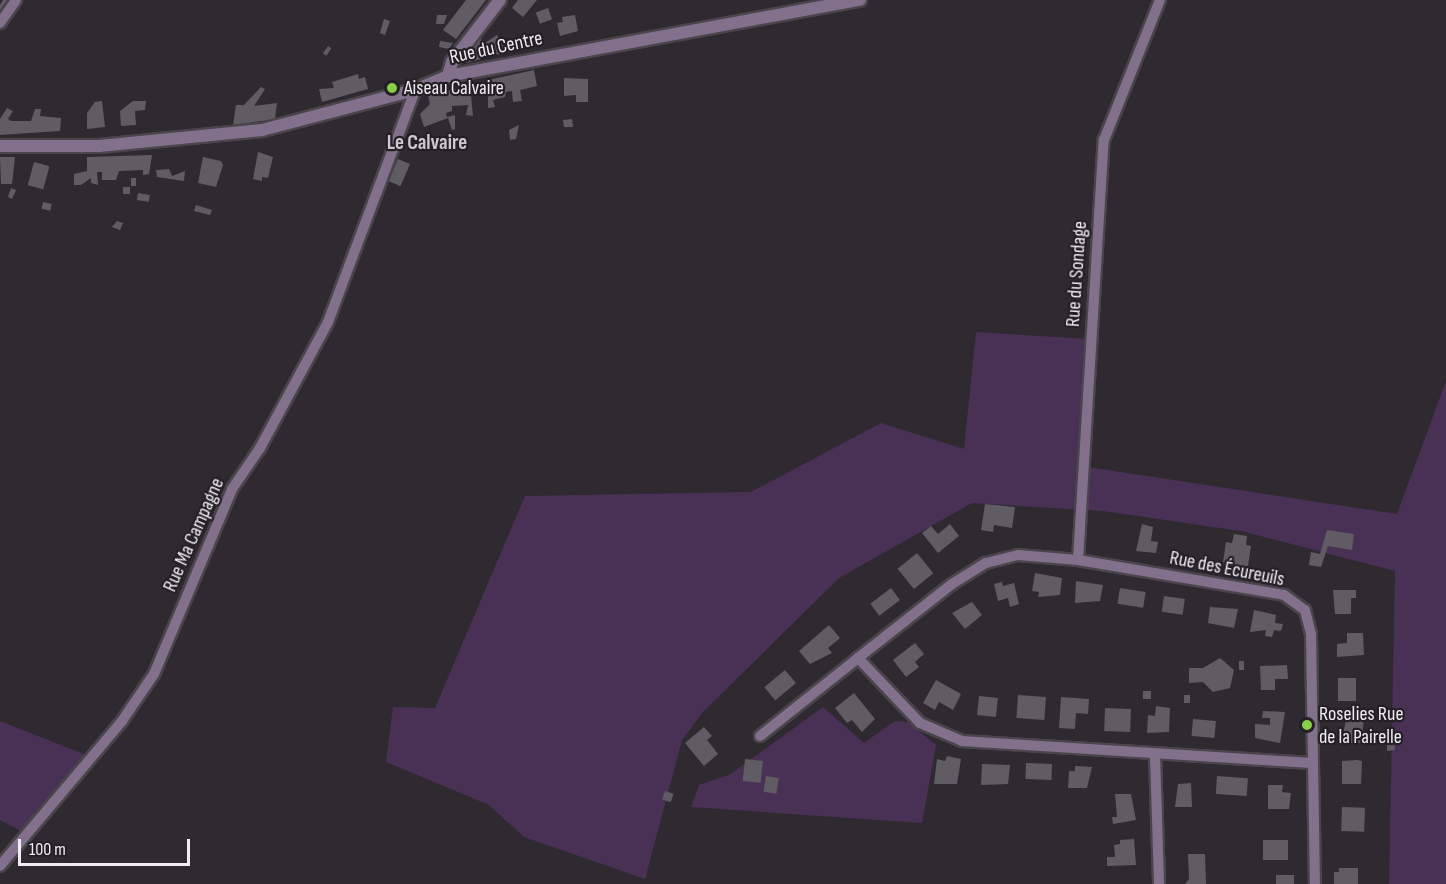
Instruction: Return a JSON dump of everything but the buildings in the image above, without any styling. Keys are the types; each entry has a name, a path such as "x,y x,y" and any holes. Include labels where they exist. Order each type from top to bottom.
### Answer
{"street":[{"path":"0,23 16,0"},
{"path":"448,76 452,62 500,0"},
{"name":"Rue du Centre","path":"0,146 99,146 262,130 415,90 448,76 860,0"},
{"name":"Rue du Sondage","path":"1078,560 1104,140 1160,0"},
{"name":"Rue Ma Campagne","path":"0,866 122,721 154,674 232,489 260,448 328,322 415,90"},
{"name":"Rue des Écureuils","path":"760,736 952,584 986,563 1018,555 1078,560 1284,595 1305,610 1312,657 1314,724 1311,763 1315,884"},
{"path":"858,658 920,723 962,741 1109,748 1155,754 1311,763"},
{"path":"1155,754 1159,884"}],"shaded area":[{"path":"976,332 1088,339 1081,466 1397,514 1446,381 1446,884 1389,884 1395,571 1241,531 1103,511 972,503 839,578 702,713 682,740 645,879 524,837 489,805 386,762 393,707 435,708 525,496 751,492 881,423 964,449"},
{"path":"823,707 864,743 895,721 908,722 936,745 922,823 691,807 699,785 729,775"},
{"path":"0,721 86,755 21,831 0,820"}],"place":[{"name":"Aiseau Calvaire","path":"392,88"},
{"name":"Roselies Rue de la Pairelle","path":"1307,725"}],"district":[{"name":"Le Calvaire","path":"427,143"}]}
